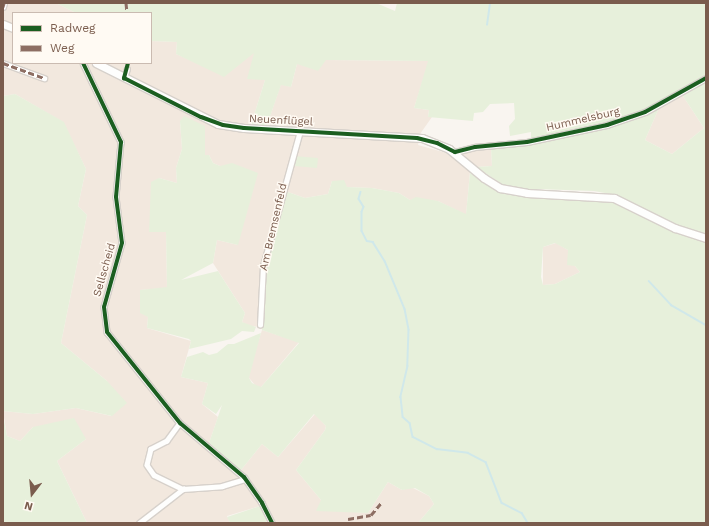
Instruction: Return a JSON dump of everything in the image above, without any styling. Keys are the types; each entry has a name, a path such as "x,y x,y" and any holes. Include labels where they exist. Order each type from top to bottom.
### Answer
{"main road":[{"name":"Neuenflügel","path":"98,64 218,124 244,128 300,132 417,138 437,143 455,152 491,183 508,190 614,198 679,230 706,238"}],"street":[{"path":"3,7 4,3"},
{"path":"3,63 44,78"},
{"name":"Sellscheid","path":"83,64 92,86 121,142 116,197 122,243 104,307 104,324 114,344 180,423 219,454 245,479 262,503 272,523"},
{"path":"124,78 127,69"},
{"name":"Hummelsburg","path":"455,152 475,147 527,142 607,126 650,110 706,78"},
{"name":"Am Bremsenfeld","path":"260,325 264,266 300,132"},
{"path":"180,423 169,439 150,449 147,465 154,475 183,488 222,486 245,479"},
{"path":"139,523 183,488"}],"shaded area":[{"path":"3,3 56,3 74,12 12,12 12,64 152,64 152,41 177,42 176,54 198,63 254,52 265,80 251,125 267,125 281,84 291,87 297,64 326,60 429,61 414,108 429,110 428,117 432,117 420,134 418,145 450,154 470,171 466,215 438,201 410,200 399,193 372,188 347,187 332,181 328,194 305,198 285,191 264,298 262,327 249,326 242,322 245,313 213,263 217,240 238,245 220,166 213,163 209,155 205,155 180,121 182,149 176,168 177,183 159,178 149,232 166,232 167,288 140,290 148,317 147,328 191,341 181,377 208,383 202,404 218,417 209,443 241,470 262,444 278,457 315,414 326,426 325,430 296,470 321,500 355,512 368,513 388,482 402,490 411,487 429,496 434,504 418,523 267,523 260,506 227,516 230,523 87,523 57,461 86,439 33,427 20,441 7,436 3,411 33,414 76,408 111,416 107,381 61,343 87,215 78,206 86,169 63,122 15,94 3,96"},
{"path":"679,90 704,128 672,154 645,140 662,101"},
{"path":"491,147 492,166 476,167 460,151"},
{"path":"556,243 568,250 575,266 580,272 555,284 543,285 543,247"},
{"path":"262,330 299,342 261,387 257,387 249,378 249,371"}],"green space":[{"path":"56,3 376,3 395,11 397,3 706,3 706,237 684,229 616,195 594,191 537,189 537,196 614,200 706,240 706,523 418,523 434,504 429,496 415,488 402,490 388,482 368,513 316,511 321,500 296,470 325,430 326,426 314,414 278,457 262,444 241,470 209,443 222,405 216,414 202,404 208,383 181,377 187,357 203,352 209,355 217,353 228,344 234,344 261,333 249,378 252,383 261,387 299,343 262,330 266,266 285,191 305,198 328,194 332,181 344,180 347,187 372,188 399,193 410,200 416,197 438,201 466,214 470,173 496,190 499,182 476,167 492,166 491,147 531,140 531,132 510,136 509,126 515,119 514,103 490,104 483,112 474,113 473,121 428,117 429,110 414,108 428,61 326,60 318,71 297,64 291,87 281,85 267,125 251,125 265,80 247,79 254,53 224,77 176,54 177,42 152,41 152,12 74,12","holes":["679,90 704,128 672,154 645,140 662,101","555,243 568,250 567,265 575,266 580,272 555,284 543,285 541,277 543,247"]},
{"path":"15,94 64,122 86,169 78,206 87,215 61,343 107,381 127,403 112,416 76,408 33,414 3,411 3,96"},
{"path":"184,116 205,126 205,155 209,155 213,163 220,166 232,163 258,173 238,245 217,240 213,263 181,280 218,271 245,313 242,322 256,327 254,332 242,331 231,339 189,349 191,341 189,339 147,328 148,317 140,313 140,290 167,287 166,232 149,232 151,182 159,178 177,183 176,168 182,149 180,121"},
{"path":"294,156 318,158 317,168 294,166"},
{"path":"3,415 7,436 20,441 33,427 74,418 86,439 57,461 87,523 3,523"},
{"path":"260,506 267,523 230,523 227,517"}],"waterway":[{"path":"487,25 490,3"},
{"path":"361,192 359,199 364,207 362,212 362,231 367,241 373,242 385,261 405,309 409,330 408,366 401,397 403,417 410,423 413,437 437,449 468,453 486,462 502,503 522,513 528,523"},
{"path":"649,281 671,305 706,325"}],"marked path":[{"path":"3,7 4,3"},
{"path":"126,3 127,12"},
{"path":"3,63 44,78"},
{"path":"348,519 371,515 381,503"}],"cycle path":[{"path":"83,64 121,142 116,197 122,243 104,307 107,332 180,423 244,477 262,503 272,523"},
{"path":"128,64 124,78 201,117 223,125 244,128 417,138 437,143 455,152 475,147 527,142 607,125 645,112 706,78"}]}
